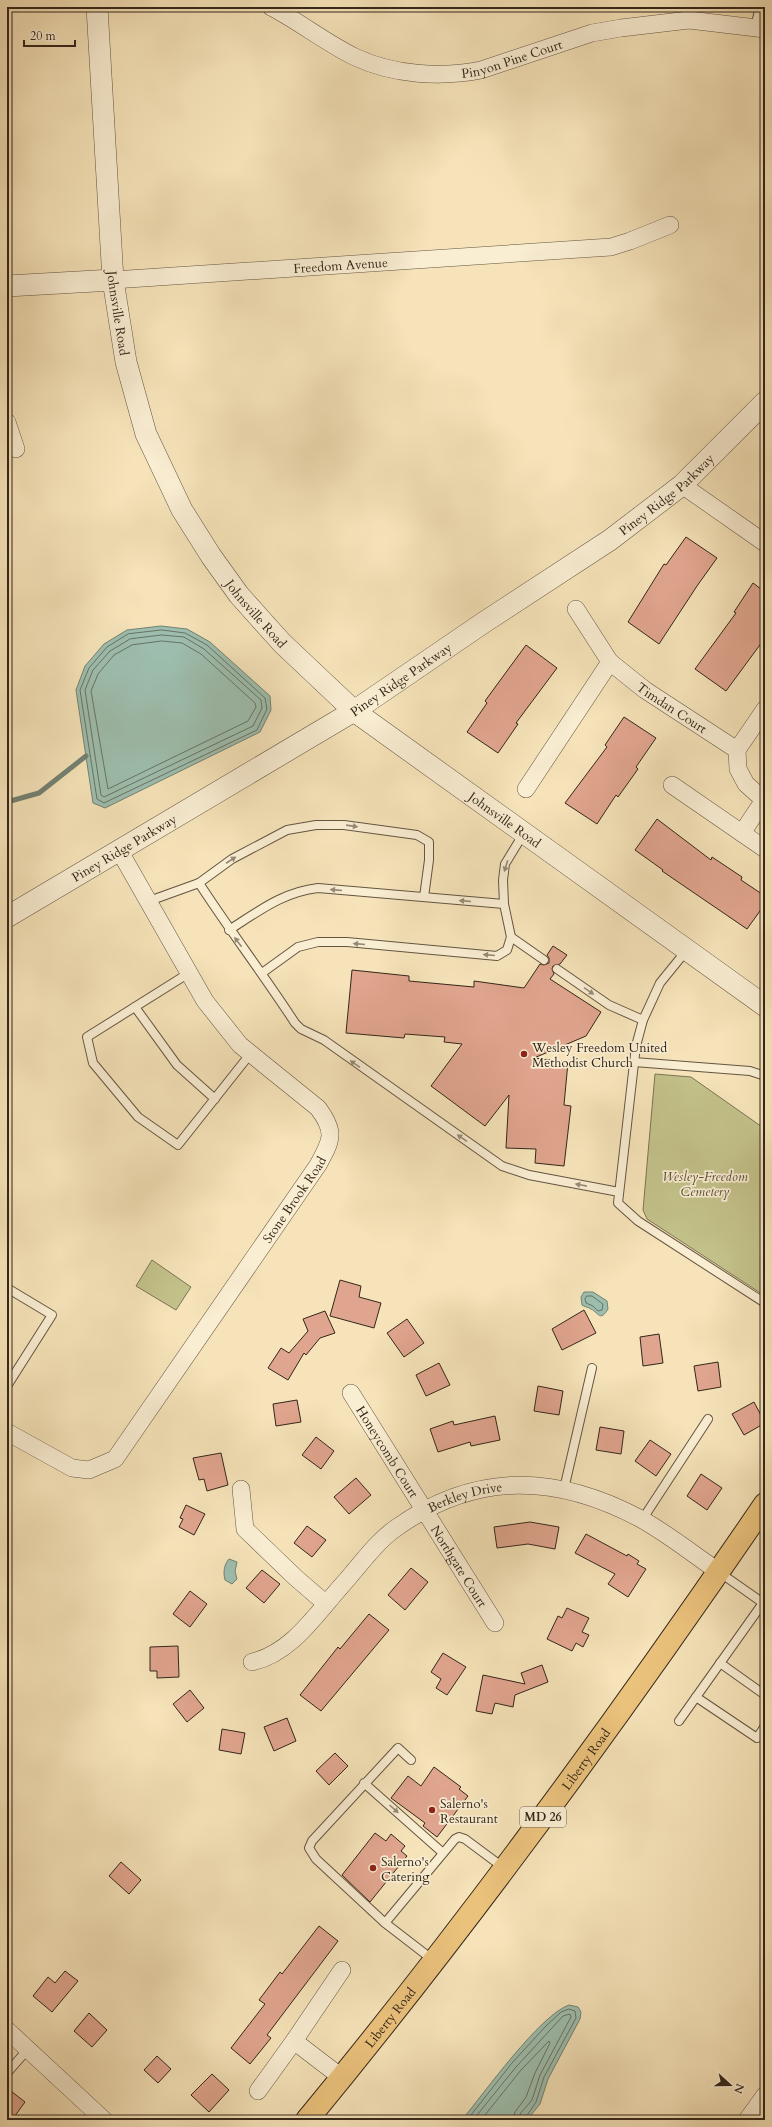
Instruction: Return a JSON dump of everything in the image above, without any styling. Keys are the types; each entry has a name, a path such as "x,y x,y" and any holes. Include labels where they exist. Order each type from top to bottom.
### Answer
{"main road":[{"name":"Liberty Road","path":"307,2120 434,1961 505,1868 617,1716 719,1572 765,1504"}],"street":[{"name":"Johnsville Road","path":"97,7 113,280 126,362 146,434 182,510 210,556 239,595 282,643 354,711 686,951 764,1004"},
{"name":"Pinyon Pine Court","path":"271,7 356,57 376,65 433,74 466,73 482,70 592,33 648,24 689,14 760,28"},
{"name":"Freedom Avenue","path":"7,286 611,246 630,242 670,225"},
{"name":"Piney Ridge Parkway","path":"7,917 354,711 483,622 610,540 682,485 765,402"},
{"path":"7,422 16,449"},
{"path":"682,485 765,543"},
{"name":"Timdan Court","path":"576,609 610,662 645,690 737,750"},
{"path":"526,789 610,662"},
{"path":"742,833 764,801 746,784 738,769 737,750 765,710"},
{"path":"672,785 765,849"},
{"name":"Stone Brook Road","path":"7,1432 72,1468 89,1470 115,1459 318,1165 328,1147 332,1135 328,1121 318,1108 240,1045 205,1001 119,850"},
{"name":"Honeycomb Court","path":"351,1393 424,1510"},
{"name":"Berkley Drive","path":"252,1662 267,1659 279,1652 299,1634 325,1603 395,1528 424,1510 443,1501 486,1488 539,1485 564,1489 605,1502 642,1520 719,1572"},
{"path":"241,1489 245,1529 274,1559 325,1603"},
{"name":"Northgate Court","path":"424,1510 495,1622"},
{"path":"258,2091 294,2042 342,1970"},
{"path":"7,2030 104,2120"},
{"path":"294,2042 342,2077"},
{"path":"747,2120 765,2095"}],"lane":[{"path":"760,7 760,28"},
{"path":"149,901 199,883 232,859 287,830 316,825 344,825 417,835 429,842 429,860 424,897"},
{"path":"262,973 298,947 318,942 347,942 497,956 507,950 511,937 504,904 503,880 505,864 524,833"},
{"path":"199,883 229,930 262,973 295,1023 301,1029 324,1040 502,1166 530,1175 620,1192"},
{"path":"229,930 276,900 300,890 318,888 504,904"},
{"path":"511,937 544,960"},
{"path":"686,951 660,983 643,1020 634,1062 618,1203 638,1221 765,1303"},
{"path":"557,969 609,1005 643,1020"},
{"path":"189,973 86,1037 93,1063 138,1117 178,1145 251,1053"},
{"path":"135,1007 177,1065 214,1099"},
{"path":"634,1062 750,1071 765,1076"},
{"path":"7,1288 52,1315 7,1386"},
{"path":"564,1489 592,1368"},
{"path":"642,1520 708,1419"},
{"path":"679,1721 764,1602 719,1572"},
{"path":"720,1663 765,1695"},
{"path":"696,1697 757,1738 765,1726"},
{"path":"411,1760 398,1748 312,1841 309,1851 316,1860 385,1923 434,1961"},
{"path":"364,1783 443,1853"},
{"path":"385,1923 455,1839 462,1838 505,1868"},
{"path":"7,2073 28,2049"}],"green space":[{"name":"Wesley-Freedom Cemetery","path":"655,1074 691,1077 765,1129 765,1296 647,1219 643,1210"},
{"path":"152,1260 191,1287 176,1310 136,1286"}],"water":[{"path":"161,626 187,629 210,642 270,696 271,710 260,732 105,808 93,803 76,690 85,666 104,644 127,630"},
{"path":"584,1292 593,1292 607,1301 608,1309 603,1315 601,1316 582,1305 581,1297"},
{"path":"229,1559 237,1562 235,1571 237,1579 232,1584 225,1580 224,1577 225,1566"},
{"path":"569,2005 578,2007 581,2012 580,2019 548,2079 540,2104 527,2120 462,2120 528,2039 543,2023"}],"building":[{"path":"686,537 717,558 659,644 628,622 664,564 666,565"},
{"path":"753,583 765,592 765,638 726,691 695,669 736,613 734,612"},
{"path":"526,645 557,668 516,723 518,724 498,753 467,732 487,703 485,701"},
{"path":"624,717 656,738 636,767 638,769 618,797 616,795 597,824 565,803 607,747 605,745"},
{"path":"657,819 711,860 712,857 742,877 741,880 765,896 765,904 747,929 662,871 663,870 635,850"},
{"name":"Wesley Freedom United Methodist Church","path":"553,946 567,955 560,964 553,966 552,969 554,974 550,979 601,1012 586,1036 534,1058 568,1062 564,1105 571,1106 564,1166 535,1163 536,1149 506,1148 509,1095 485,1126 431,1086 462,1044 444,1042 445,1037 405,1034 404,1038 346,1033 352,970 409,976 409,981 474,987 474,981 524,988 540,964 544,965 549,963 549,958 547,955"},
{"path":"340,1280 361,1286 359,1297 381,1303 374,1328 330,1316"},
{"path":"584,1310 596,1333 562,1350 552,1329"},
{"path":"325,1311 335,1333 320,1338 306,1355 304,1353 288,1380 268,1368 281,1348 289,1353 308,1331 303,1319"},
{"path":"407,1319 424,1343 404,1357 387,1333"},
{"path":"659,1334 663,1363 643,1366 640,1337"},
{"path":"718,1362 721,1387 698,1391 694,1366"},
{"path":"439,1363 450,1385 426,1396 416,1375"},
{"path":"538,1386 563,1391 559,1415 534,1411"},
{"path":"297,1400 301,1422 276,1426 273,1404"},
{"path":"754,1402 765,1423 744,1435 732,1414"},
{"path":"495,1416 500,1440 471,1446 470,1442 438,1452 430,1429 453,1421 454,1425"},
{"path":"600,1427 624,1431 621,1454 596,1450"},
{"path":"316,1437 334,1451 321,1469 302,1455"},
{"path":"650,1440 671,1454 656,1476 635,1461"},
{"path":"221,1453 228,1485 207,1491 204,1479 199,1480 193,1458"},
{"path":"701,1474 722,1488 707,1510 687,1496"},
{"path":"356,1478 371,1495 349,1514 334,1497"},
{"path":"186,1505 205,1514 194,1535 179,1527 183,1519 180,1518"},
{"path":"530,1522 559,1527 555,1549 528,1544 497,1548 494,1527"},
{"path":"307,1526 326,1540 312,1557 294,1543"},
{"path":"586,1534 627,1556 628,1554 639,1561 637,1564 646,1569 628,1597 608,1584 615,1574 575,1553"},
{"path":"411,1568 428,1582 405,1610 388,1595"},
{"path":"262,1570 280,1584 264,1603 246,1588"},
{"path":"190,1591 207,1604 190,1627 173,1614"},
{"path":"567,1608 589,1618 582,1632 589,1635 583,1647 576,1643 572,1651 547,1639 558,1616 562,1618"},
{"path":"369,1614 389,1630 321,1711 300,1695 338,1647 340,1649"},
{"path":"178,1646 179,1677 157,1678 157,1671 150,1671 150,1647"},
{"path":"443,1653 466,1667 447,1695 436,1688 441,1679 431,1672"},
{"path":"542,1665 548,1682 515,1695 513,1707 495,1703 492,1714 476,1711 483,1675 525,1684 521,1673"},
{"path":"190,1690 204,1708 187,1722 173,1704"},
{"path":"287,1718 296,1741 274,1751 264,1727"},
{"path":"222,1729 245,1733 241,1754 219,1750"},
{"path":"335,1753 348,1766 329,1785 316,1771"},
{"name":"Salerno's Restaurant","path":"434,1767 461,1787 459,1789 468,1796 437,1837 423,1826 425,1823 391,1798 408,1776 421,1786"},
{"name":"Salerno's Catering","path":"375,1833 386,1841 391,1834 405,1846 401,1851 407,1856 370,1902 342,1875"},
{"path":"121,1862 141,1880 129,1894 109,1876"},
{"path":"319,1926 338,1941 267,2035 271,2038 250,2064 231,2048 265,2004 259,2000 280,1972 282,1974"},
{"path":"65,1971 78,1981 52,2012 33,1996 48,1977 55,1983"},
{"path":"89,2013 107,2030 92,2047 74,2031"},
{"path":"157,2056 171,2069 158,2083 144,2070"},
{"path":"212,2074 229,2090 209,2112 191,2095"},
{"path":"7,2088 25,2102 12,2120 7,2120"}],"waterway":[{"path":"7,802 39,793 86,756"}],"place":[{"name":"Wesley Freedom United Methodist Church","path":"524,1054"},
{"name":"Salerno's Restaurant","path":"432,1810"},
{"name":"Salerno's Catering","path":"373,1868"}]}
